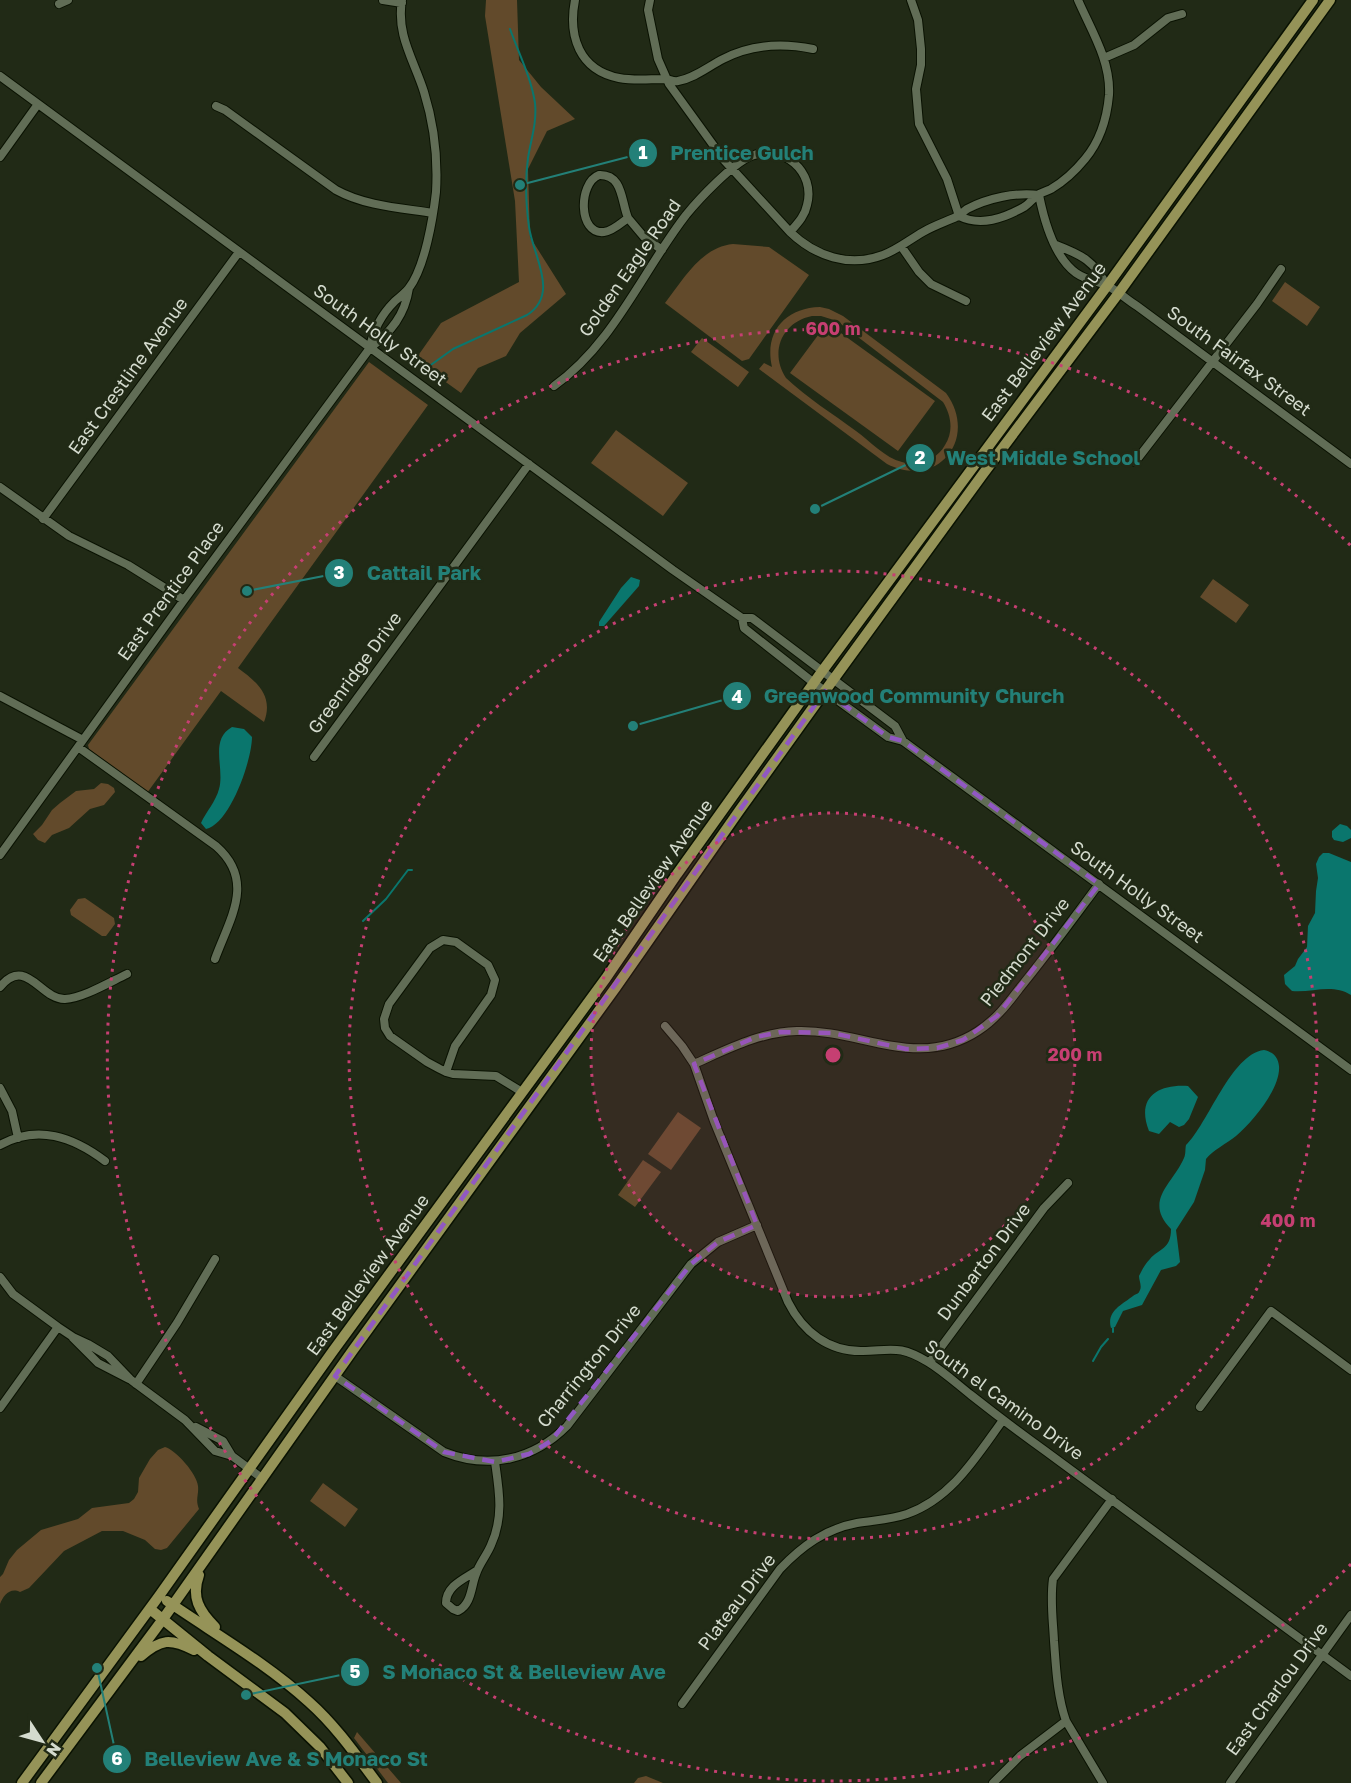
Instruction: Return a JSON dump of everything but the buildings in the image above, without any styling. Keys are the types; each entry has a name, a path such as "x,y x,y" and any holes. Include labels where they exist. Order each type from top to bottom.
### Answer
{"main road":[{"name":"East Belleview Avenue","path":"22,1783 150,1610 249,1469 606,978 683,865 823,670 1107,285 1313,0"},
{"name":"East Belleview Avenue","path":"40,1783 202,1565 825,691 976,483 1118,294 1330,0"},
{"path":"202,1565 195,1587 196,1602 204,1615 223,1636"},
{"path":"159,1596 223,1636 310,1703 343,1737 377,1783"},
{"path":"150,1610 294,1720 320,1747 348,1783"},
{"path":"127,1668 155,1644 168,1641 183,1644 208,1656"}],"street":[{"path":"59,4 68,0"},
{"path":"370,348 390,332 407,301 409,288 427,243 433,213 436,172 433,133 424,92 403,38 400,19 402,1 383,0"},
{"path":"575,0 572,25 575,41 582,56 595,68 618,78 645,81 666,79 676,82 710,68 725,58 759,47 790,45 813,49"},
{"path":"650,0 648,10 656,49 666,79 712,144 733,169 801,243 817,252 841,260 871,258 901,246 924,231 959,216 969,208 1007,196 1026,193 1039,195"},
{"path":"911,0 918,20 921,49 921,65 916,89 919,124 947,179 959,216"},
{"path":"959,216 974,222 988,221 1024,207 1076,169 1098,140 1105,119 1109,94 1107,73 1104,58 1078,0"},
{"path":"1104,58 1134,45 1168,18 1182,14"},
{"name":"South Holly Street","path":"0,76 742,618 752,618 823,670 895,726 903,741"},
{"path":"0,158 38,104"},
{"path":"216,106 225,110 346,196 433,213"},
{"name":"Golden Eagle Road","path":"554,386 584,359 609,330 675,229 692,208 745,159 760,153 775,153 786,157 796,165 805,177 809,194 804,214 790,232"},
{"path":"628,218 608,232 593,230 588,224 584,208 586,187 591,179 604,174 614,178 620,186 622,202 628,218 644,237 662,250"},
{"path":"1039,195 1045,224 1062,257 1073,270 1092,281 1107,285"},
{"path":"1056,245 1079,255 1094,265 1107,285"},
{"path":"901,246 919,272 931,284 966,301"},
{"name":"East Crestline Avenue","path":"44,519 239,252"},
{"path":"1135,462 1213,362 1281,269"},
{"name":"South Fairfax Street","path":"1107,285 1351,464"},
{"path":"370,348 372,336 380,320 409,288"},
{"name":"East Prentice Place","path":"0,855 370,348"},
{"name":"Greenridge Drive","path":"314,757 529,464"},
{"path":"0,487 78,541 139,571 184,600"},
{"name":"South Holly Street","path":"742,618 744,628 814,683 888,737 903,741 1351,1070"},
{"path":"0,696 80,744 216,846 233,865 237,878 238,896 215,959"},
{"name":"Piedmont Drive","path":"694,1064 756,1037 789,1031 832,1033 906,1049 937,1048 963,1040 979,1031 997,1016 1048,953 1099,884"},
{"path":"446,1072 455,1046 491,995 495,981 488,965 450,940 443,940 430,948 389,1004 384,1018 385,1028 390,1036 427,1062 446,1072 496,1076 522,1092"},
{"path":"0,987 13,976 25,977 55,997 64,999 76,997 127,974"},
{"name":"South el Camino Drive","path":"665,1026 694,1064 714,1121 793,1313 802,1325 817,1338 841,1349 853,1351 901,1349 930,1362 1003,1420 1351,1676"},
{"path":"0,1088 12,1111 18,1138"},
{"path":"0,1145 18,1138 49,1136 66,1139 86,1147 105,1161"},
{"name":"Dunbarton Drive","path":"930,1362 1044,1208 1068,1183"},
{"name":"Charrington Drive","path":"335,1376 444,1452 470,1460 495,1462 529,1454 556,1437 567,1426 691,1264 718,1242 757,1225"},
{"path":"134,1382 177,1323 215,1259"},
{"path":"0,1277 13,1293 73,1337 98,1363 134,1382 185,1420 214,1451 232,1456 263,1479"},
{"path":"0,1289 13,1293"},
{"path":"1200,1407 1271,1311 1351,1370"},
{"path":"0,1408 58,1327"},
{"name":"Plateau Drive","path":"682,1704 780,1569 795,1553 829,1532 851,1525 890,1520 908,1514 938,1498 962,1476 1003,1420"},
{"path":"477,1571 448,1592 446,1603 453,1609 458,1611 466,1604 477,1571 491,1545 499,1520 500,1507 495,1462"},
{"path":"1103,1783 1066,1720 1057,1674 1051,1595 1053,1579 1112,1499"},
{"name":"East Charlou Drive","path":"1230,1783 1351,1614"},
{"path":"993,1783 1020,1756 1066,1720"}],"highlighted area":[{"path":"825,691 888,737 903,741 1099,884 997,1016 963,1040 937,1048 906,1049 832,1033 781,1032 756,1037 694,1064 757,1225 718,1242 691,1264 551,1441 529,1454 495,1462 444,1452 335,1376"}],"shaded area":[{"path":"486,0 517,0 519,60 541,87 575,119 547,131 528,169 530,237 566,294 520,333 506,356 478,368 461,393 415,360 441,323 519,282 515,201 485,16"},
{"path":"733,244 769,247 809,275 749,359 742,361 665,303 702,258 722,246"},
{"path":"1285,282 1320,307 1307,326 1272,301"},
{"path":"808,308 829,309 843,316 946,393 955,410 958,427 955,442 948,455 937,465 922,470 906,470 887,464 759,369 764,363 772,367 771,343 780,324 787,317","holes":["821,316 837,321 943,402 950,418 950,434 937,455 914,464 890,457 786,378 779,358 781,340 786,331 802,319"]},
{"path":"827,323 935,401 898,451 790,373"},
{"path":"702,338 749,372 738,387 691,352"},
{"path":"369,362 428,405 238,668 262,690 267,705 264,722 221,691 147,793 89,749 88,745"},
{"path":"616,430 688,483 663,516 591,463"},
{"path":"1213,579 1249,605 1236,623 1200,597"},
{"path":"101,783 108,784 114,788 115,792 104,805 90,809 69,828 52,835 45,843 33,834 52,810 76,791 94,789"},
{"path":"85,898 114,918 115,924 106,936 102,936 71,915 70,910 78,899"},
{"path":"678,1112 701,1128 671,1170 648,1154"},
{"path":"643,1160 661,1172 635,1207 618,1195"},
{"path":"165,1447 180,1457 194,1475 198,1486 199,1509 167,1548 155,1549 145,1540 123,1531 102,1531 64,1551 29,1588 20,1592 10,1591 0,1604 0,1577 17,1550 41,1530 78,1519 92,1508 129,1503 138,1492 139,1478 150,1459 158,1450"},
{"path":"323,1483 358,1509 345,1527 310,1501"},
{"path":"357,1732 401,1783 388,1783 354,1738"},
{"path":"646,1776 663,1783 634,1783 638,1778"}],"water":[{"path":"631,577 640,580 639,586 604,626 599,626 599,622 621,588"},
{"path":"232,727 244,729 252,737 248,760 231,804 215,825 206,829 201,823 219,789 221,739"},
{"path":"1340,824 1351,830 1351,838 1343,842 1334,840 1332,837 1332,831"},
{"path":"1323,853 1329,853 1351,862 1351,995 1344,991 1329,989 1292,991 1285,984 1284,975 1295,966 1307,947 1308,926 1315,913 1318,878 1316,864"},
{"path":"1264,1050 1270,1052 1278,1060 1278,1075 1275,1084 1250,1123 1206,1159 1205,1170 1194,1202 1176,1230 1180,1262 1176,1266 1161,1270 1142,1305 1123,1311 1115,1327 1111,1328 1113,1313 1120,1305 1139,1293 1141,1287 1139,1276 1144,1267 1153,1255 1164,1248 1169,1241 1171,1229 1163,1219 1160,1201 1184,1158 1186,1145 1231,1076 1252,1054"},
{"path":"1188,1086 1198,1097 1184,1125 1179,1127 1170,1122 1159,1134 1149,1131 1145,1110 1152,1095 1167,1088"}],"waterway":[{"path":"428,367 453,349 527,315 537,306 542,296 542,274 531,238 526,192 535,103 528,75 510,29"},
{"path":"363,921 386,899 408,870 412,870"},
{"path":"1093,1361 1108,1339"}],"place":[{"name":"Prentice Gulch","path":"520,185"},
{"name":"West Middle School","path":"815,509"},
{"name":"Cattail Park","path":"247,591"},
{"name":"Greenwood Community Church","path":"633,726"},
{"name":"Belleview Ave & S Monaco St","path":"97,1668"},
{"name":"S Monaco St & Belleview Ave","path":"246,1695"}]}
